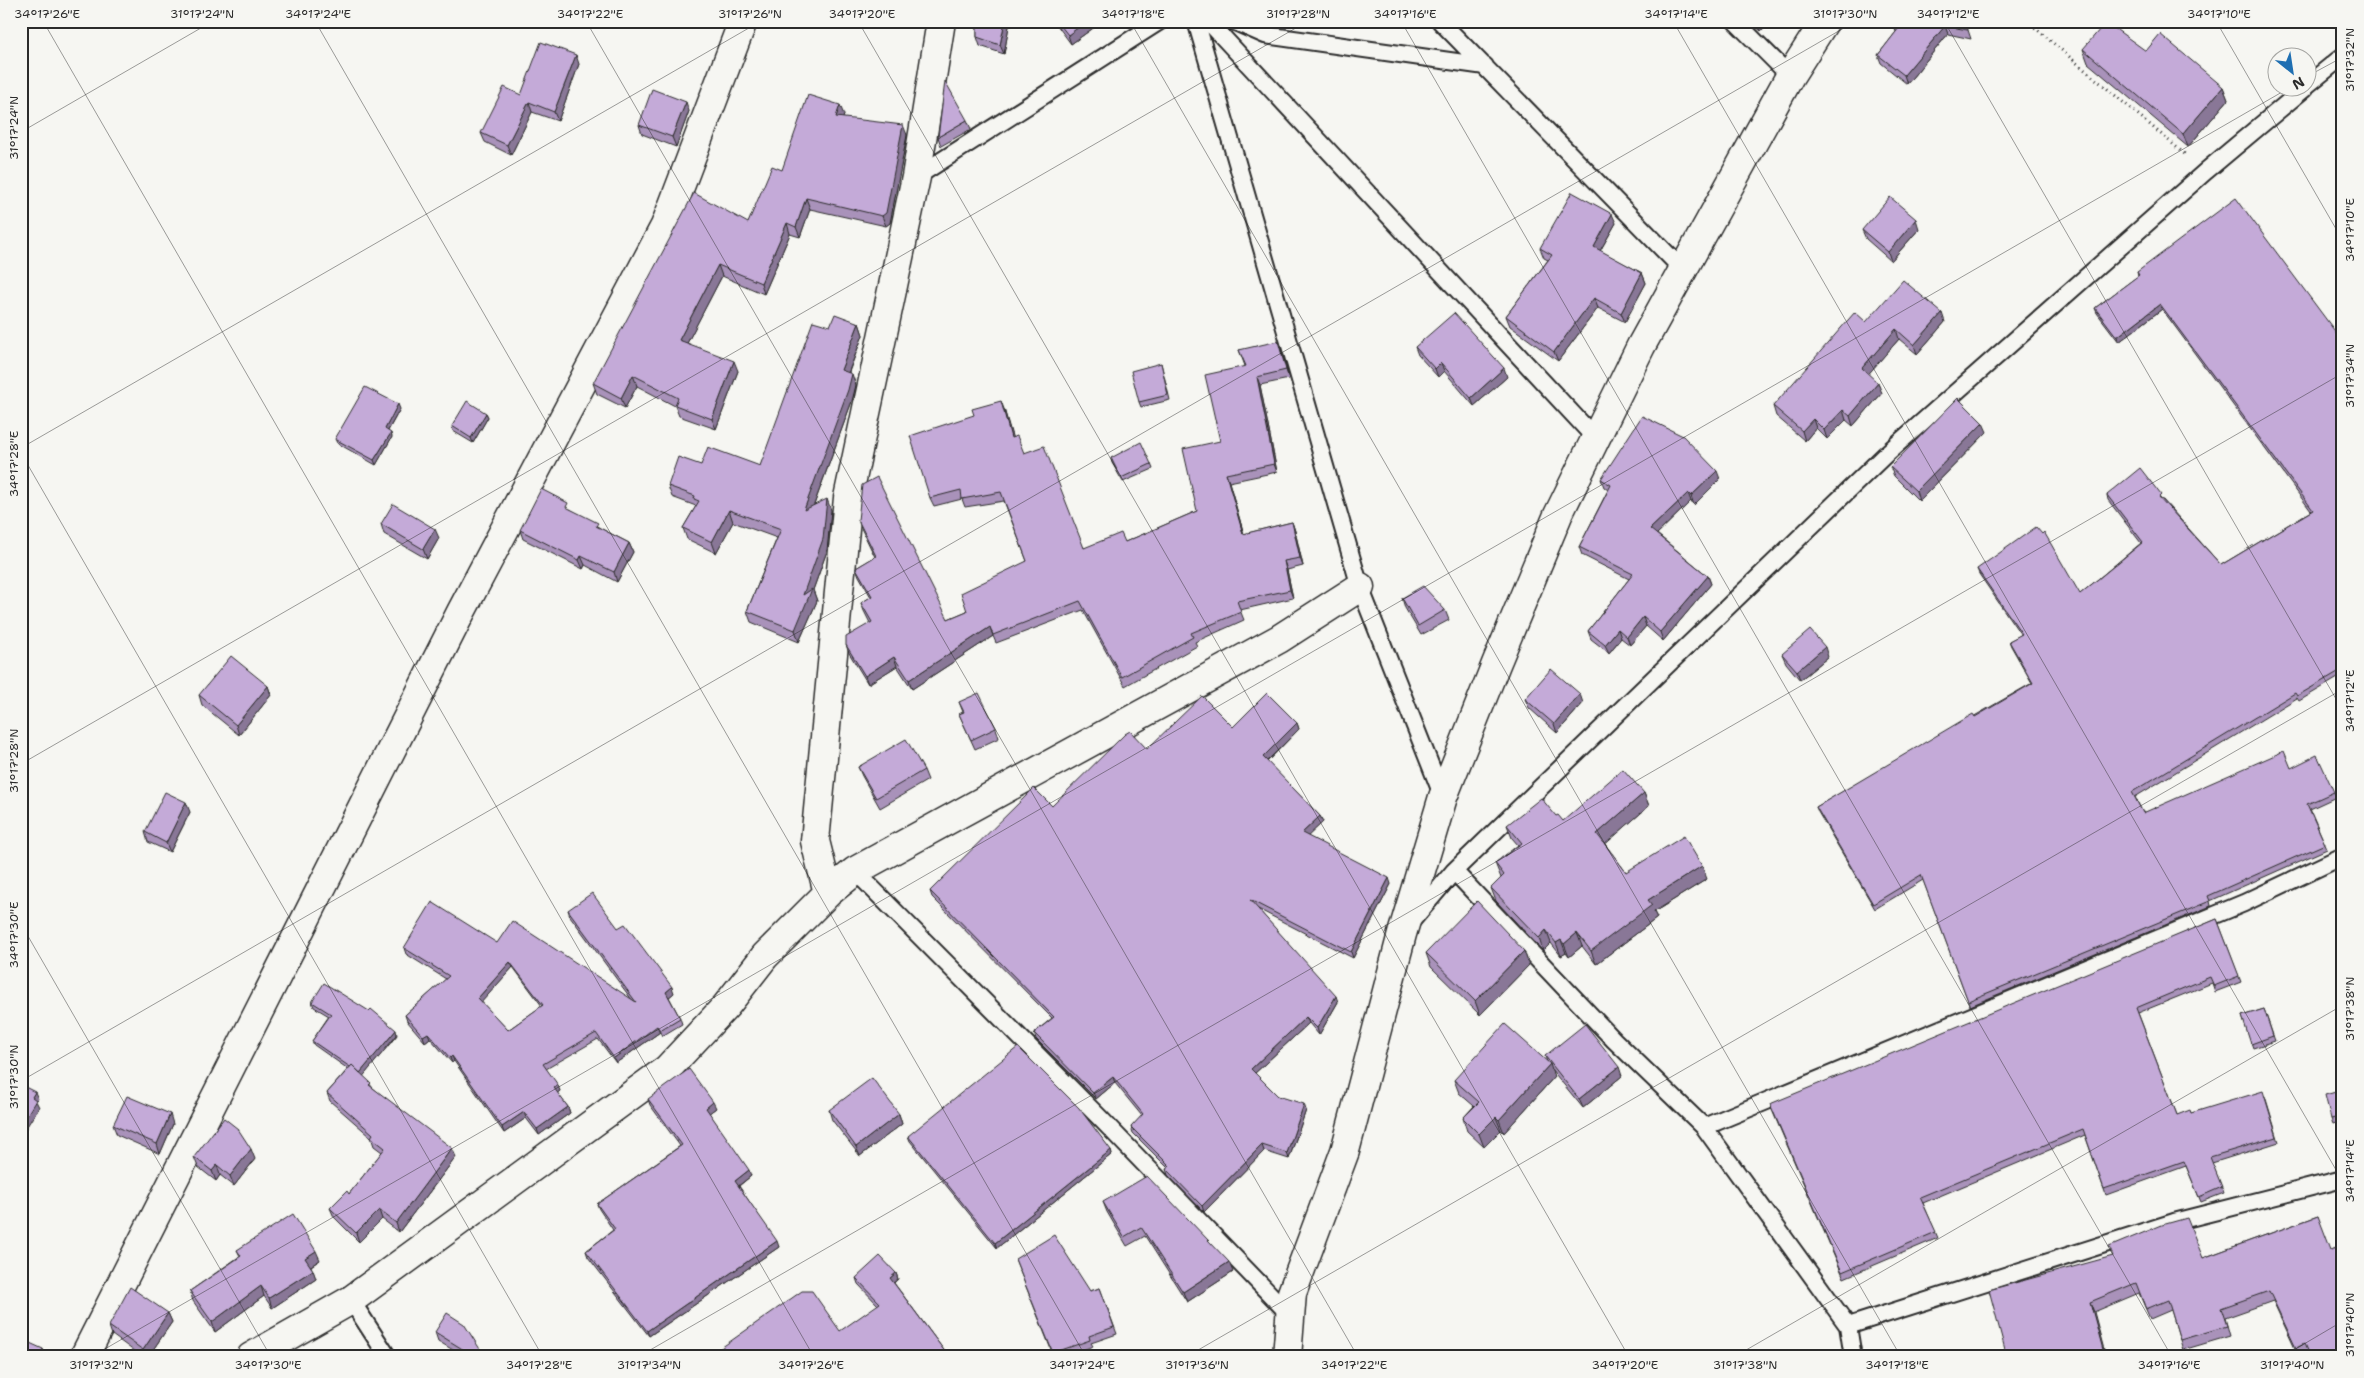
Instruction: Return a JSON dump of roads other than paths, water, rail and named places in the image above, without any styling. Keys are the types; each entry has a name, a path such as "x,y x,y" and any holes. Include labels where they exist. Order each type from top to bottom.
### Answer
{"street":[{"path":"84,1357 461,612 665,226 743,21"},
{"path":"828,893 815,841 848,498 916,177 941,21"},
{"path":"1286,1357 1292,1293 1345,1151 1402,934 1443,797 1555,524 1640,346 1790,76 1825,21"},
{"path":"251,1357 351,1300 667,1069 726,1006 765,956 828,893 855,871 1279,639 1360,587"}],"lane":[{"path":"916,177 1160,21"},
{"path":"1196,21 1360,587 1443,797"},
{"path":"1208,21 1596,438"},
{"path":"1233,21 1265,35 1485,66"},
{"path":"1440,21 1683,270"},
{"path":"1735,21 1790,76"},
{"path":"2316,79 2343,56"},
{"path":"1402,934 1454,871 1886,454 2206,171 2293,98"},
{"path":"1704,1127 2244,903 2343,856"},
{"path":"855,871 1100,1118 1290,1316"},
{"path":"1454,871 1614,1040 1704,1127 1848,1326 1854,1357"},
{"path":"1848,1326 2197,1215 2343,1178"},
{"path":"351,1300 388,1357"}]}
